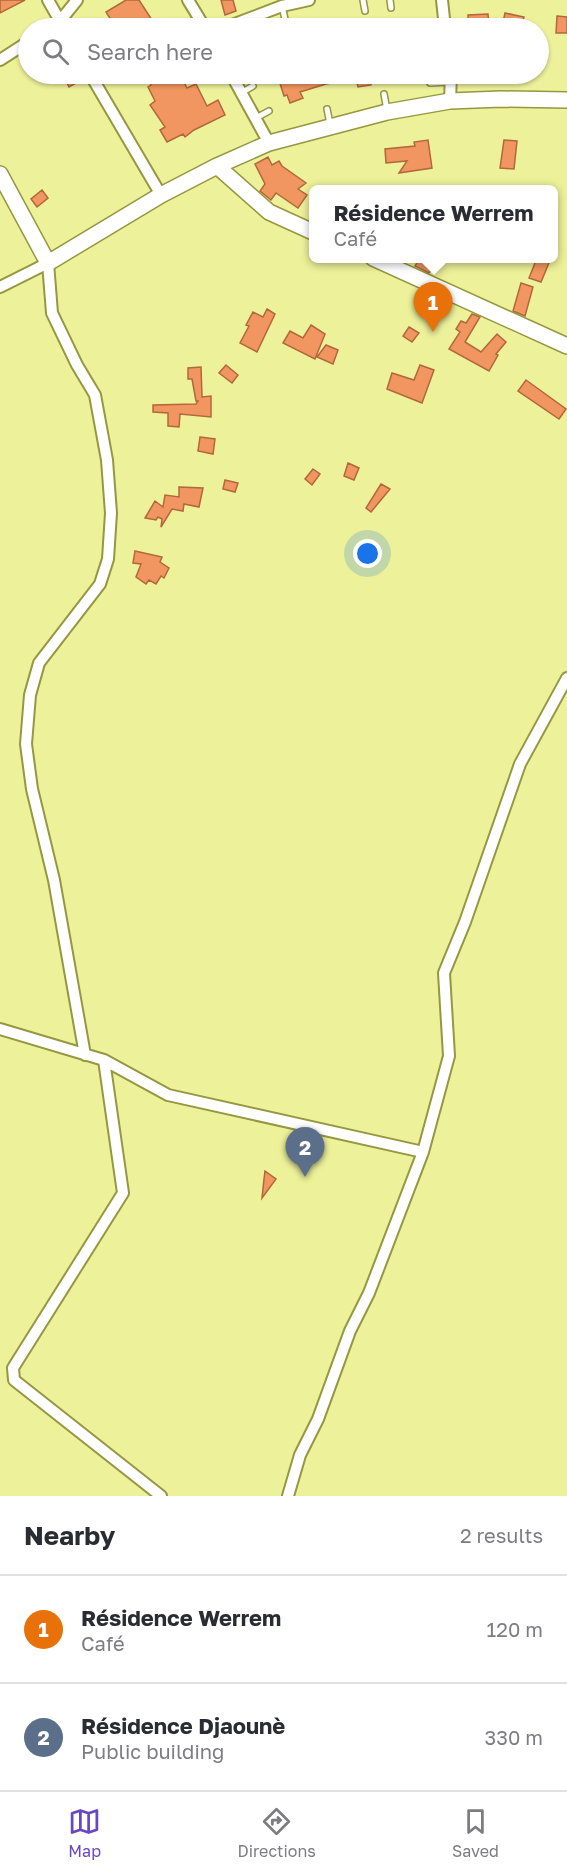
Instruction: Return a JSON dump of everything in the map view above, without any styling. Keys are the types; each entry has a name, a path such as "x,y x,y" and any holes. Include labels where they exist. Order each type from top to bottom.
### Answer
{"street":[{"path":"48,0 58,18"},
{"path":"66,18 77,0"},
{"path":"188,0 199,18"},
{"path":"250,18 282,6 309,0"},
{"path":"442,0 445,18"},
{"path":"0,60 18,48"},
{"path":"96,84 161,195"},
{"path":"236,84 269,143"},
{"path":"450,101 451,84"},
{"path":"0,286 48,263 161,195 217,166 269,143 387,112 450,101 567,100"},
{"path":"217,166 269,212 309,229"},
{"path":"0,174 48,263 52,313 77,365 95,395 107,460 111,513 108,559 100,584 39,663 30,694 27,744 32,789 54,880 85,1055"},
{"path":"384,263 567,346"},
{"path":"288,1496 300,1455 318,1419 350,1331 369,1293 423,1152 449,1056 444,973 465,922 520,764 567,678"},
{"path":"0,1029 104,1060 168,1095 423,1152"},
{"path":"104,1060 123,1192 13,1368 14,1380 161,1496"}],"lane":[{"path":"363,0 365,11"},
{"path":"390,0 391,8"},
{"path":"282,6 285,18"},
{"path":"241,93 253,86"},
{"path":"384,94 387,112"},
{"path":"327,109 330,126"},
{"path":"256,118 269,111"}],"building":[{"path":"0,0 25,0 0,13"},
{"path":"126,0 139,0 151,18 110,18 106,12"},
{"path":"221,0 233,0 236,11 225,15"},
{"path":"505,13 524,17 524,18 504,18"},
{"path":"488,14 488,18 468,18 468,15"},
{"path":"557,16 567,17 567,33 556,33"},
{"path":"185,84 187,88 196,84 207,106 218,100 225,115 185,137 183,134 167,142 160,130 165,127 150,105 155,101 148,87"},
{"path":"280,84 326,84 300,92 303,98 290,103 287,95 284,96"},
{"path":"357,84 371,84 371,85 358,87"},
{"path":"428,140 432,168 399,173 407,161 386,163 385,149 415,146 414,142"},
{"path":"504,140 517,141 514,169 500,168"},
{"path":"268,157 272,165 279,161 282,166 306,183 298,189 307,195 298,208 276,193 271,200 260,191 265,184 255,164"},
{"path":"42,190 48,198 37,207 31,199"},
{"path":"417,263 436,263 429,273 415,266"},
{"path":"535,263 549,263 541,282 529,278"},
{"path":"521,283 533,287 525,316 513,311"},
{"path":"267,309 275,314 257,352 240,343 253,312 263,317"},
{"path":"472,314 480,317 465,342 481,352 497,334 506,342 496,354 498,355 489,371 449,349 460,332 456,329 461,321 466,323"},
{"path":"311,325 325,334 315,359 283,343 290,331 303,338"},
{"path":"409,327 419,333 412,342 403,336"},
{"path":"326,345 338,350 333,364 317,357"},
{"path":"226,365 238,375 232,383 219,373"},
{"path":"420,365 434,370 422,403 387,389 392,373 414,380"},
{"path":"201,367 202,397 211,396 211,417 180,414 179,427 168,426 168,413 153,412 153,405 196,404 198,401 196,401 192,379 188,379 188,368"},
{"path":"526,380 566,409 559,419 518,391"},
{"path":"200,437 215,439 213,454 198,451"},
{"path":"348,463 359,468 354,480 344,476"},
{"path":"313,469 320,474 312,485 305,479"},
{"path":"225,480 238,483 235,492 223,489"},
{"path":"381,484 390,489 371,512 366,508"},
{"path":"179,487 203,488 199,507 184,504 183,511 172,509 161,527 162,519 145,518 155,501 163,507 165,495 179,497"},
{"path":"135,551 162,557 160,562 169,568 164,578 161,576 156,584 149,580 146,584 136,577 141,564 133,563"},
{"path":"265,1171 276,1179 262,1198 264,1179"}],"place":[{"name":"Résidence Werrem","path":"433,332"},
{"name":"Résidence Djaounè","path":"305,1177"}]}
